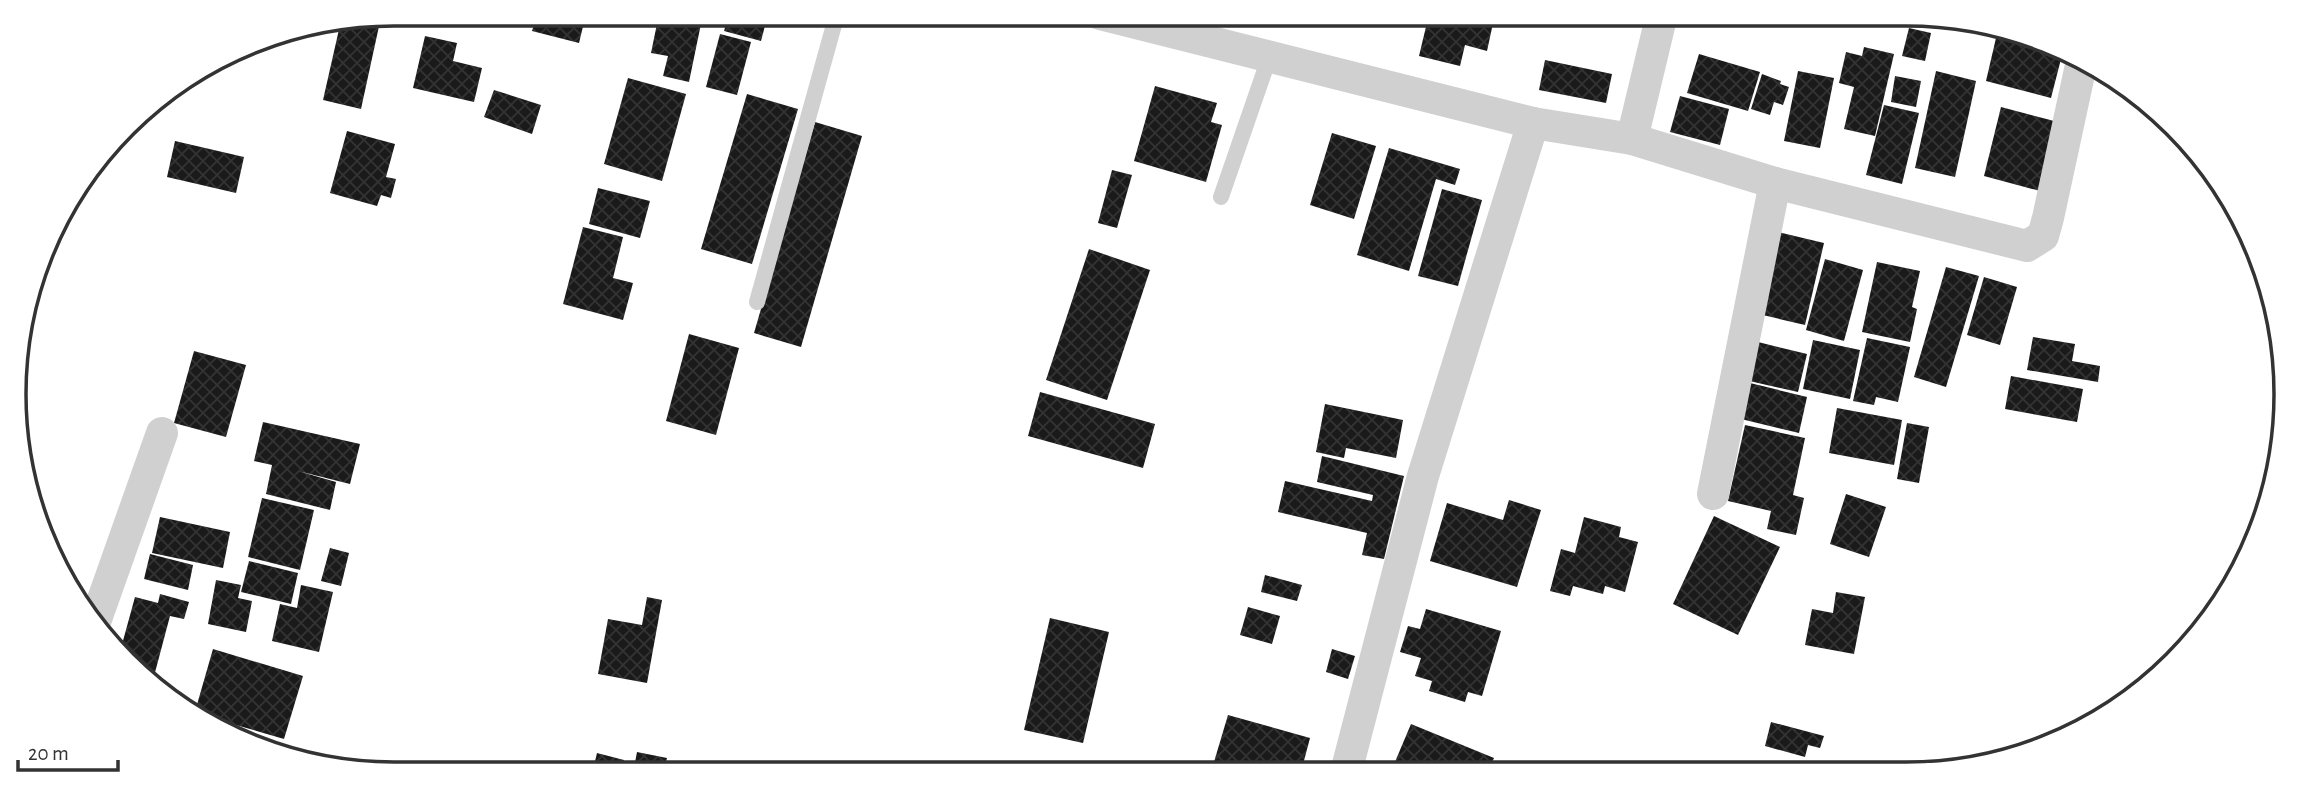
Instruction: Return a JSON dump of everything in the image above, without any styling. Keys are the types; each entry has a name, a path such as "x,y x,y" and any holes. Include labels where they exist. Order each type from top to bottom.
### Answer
{"street":[{"path":"1146,26 1532,123 1632,139 1775,183 2027,246 2043,236 2080,70"},
{"path":"1632,139 1659,26"},
{"path":"1349,762 1423,476 1532,123"},
{"path":"1713,494 1775,183"},
{"path":"98,613 162,433"}],"lane":[{"path":"757,302 834,26"},
{"path":"1221,197 1269,58"}],"building":[{"path":"533,26 583,26 579,43 532,31"},
{"path":"657,26 701,26 689,82 663,76 668,56 651,53"},
{"path":"725,26 765,26 761,41 724,31"},
{"path":"1426,26 1492,26 1487,51 1465,45 1460,66 1419,56"},
{"path":"379,27 361,109 323,100 339,30"},
{"path":"1909,28 1931,33 1925,61 1902,56"},
{"path":"720,34 751,42 737,95 706,87"},
{"path":"425,36 457,43 453,61 482,68 474,102 413,88"},
{"path":"1996,38 2061,60 2051,98 1986,81"},
{"path":"1864,47 1894,54 1875,136 1844,129 1854,87 1839,83 1846,52 1862,56"},
{"path":"1699,54 1760,72 1748,111 1687,93"},
{"path":"1545,60 1612,74 1606,103 1539,90"},
{"path":"1798,71 1834,78 1820,148 1784,141"},
{"path":"1936,71 1976,81 1955,177 1915,168"},
{"path":"1762,74 1789,87 1783,105 1774,102 1770,115 1751,109"},
{"path":"1895,76 1921,81 1916,107 1891,102"},
{"path":"628,78 686,94 662,181 604,164"},
{"path":"1155,86 1217,103 1211,122 1222,125 1206,182 1134,161"},
{"path":"494,90 541,105 532,134 484,117"},
{"path":"747,94 798,109 752,264 701,249"},
{"path":"1680,96 1729,109 1720,145 1670,132"},
{"path":"1884,105 1919,113 1902,184 1866,175"},
{"path":"2001,107 2058,122 2040,191 1984,176"},
{"path":"815,122 862,136 801,347 754,333"},
{"path":"347,131 395,144 386,177 396,179 391,198 381,195 377,206 330,193"},
{"path":"1332,133 1376,146 1354,219 1310,205"},
{"path":"175,141 244,157 236,193 167,177"},
{"path":"1389,148 1460,169 1455,185 1436,179 1409,271 1357,255"},
{"path":"1112,170 1132,175 1117,228 1098,223"},
{"path":"598,188 650,201 640,238 589,224"},
{"path":"1442,189 1482,200 1458,286 1418,276"},
{"path":"583,227 623,237 613,278 633,283 623,320 563,304"},
{"path":"1774,231 1824,243 1805,325 1754,313"},
{"path":"1089,249 1150,270 1107,400 1046,380"},
{"path":"1825,259 1863,270 1844,341 1806,330"},
{"path":"1877,262 1920,271 1912,307 1917,309 1910,342 1862,332"},
{"path":"1946,267 1979,276 1946,387 1914,377"},
{"path":"1984,277 2017,287 2000,345 1967,335"},
{"path":"689,334 739,348 716,435 666,421"},
{"path":"2033,337 2075,344 2072,361 2100,366 2098,382 2027,370"},
{"path":"1867,338 1910,347 1898,402 1876,397 1874,405 1853,401"},
{"path":"1813,340 1860,350 1850,399 1803,389"},
{"path":"1754,341 1807,354 1798,392 1745,380"},
{"path":"194,351 246,365 226,437 174,423"},
{"path":"2011,376 2083,389 2077,422 2005,409"},
{"path":"1750,383 1807,397 1799,433 1741,419"},
{"path":"1040,392 1155,424 1143,468 1028,436"},
{"path":"1325,404 1403,420 1396,458 1346,448 1344,458 1316,452"},
{"path":"1837,408 1902,420 1894,465 1829,453"},
{"path":"263,422 360,444 350,484 298,471 336,482 330,510 266,494 272,465 254,461"},
{"path":"1907,423 1929,427 1919,483 1897,479"},
{"path":"1745,425 1805,438 1793,495 1804,498 1796,535 1767,529 1771,511 1728,501"},
{"path":"1322,456 1404,476 1384,559 1362,555 1367,533 1278,512 1285,481 1372,501 1373,495 1317,482"},
{"path":"1846,494 1886,507 1869,557 1830,544"},
{"path":"262,498 314,510 300,570 248,557"},
{"path":"1509,500 1541,510 1517,587 1430,561 1447,503 1503,520"},
{"path":"1714,516 1780,547 1738,635 1673,604"},
{"path":"160,517 230,532 223,568 152,553"},
{"path":"1584,517 1621,527 1619,537 1638,542 1625,592 1605,586 1603,594 1573,586 1570,596 1550,591 1561,549 1575,553"},
{"path":"330,548 349,553 341,586 321,581"},
{"path":"150,554 193,565 188,590 144,579"},
{"path":"249,561 298,573 291,604 241,592"},
{"path":"1265,575 1302,585 1297,601 1261,592"},
{"path":"216,580 241,585 238,598 252,601 246,632 208,624"},
{"path":"301,585 333,592 319,652 272,641 280,604 297,608"},
{"path":"1836,592 1865,597 1854,654 1805,645 1812,609 1833,613"},
{"path":"160,594 189,602 184,619 170,616 155,673 123,641 135,597 158,603"},
{"path":"647,597 662,600 647,683 598,674 608,619 642,625"},
{"path":"1248,607 1280,616 1272,644 1240,635"},
{"path":"1426,609 1501,631 1482,696 1468,692 1465,702 1429,691 1432,681 1415,676 1421,658 1400,652 1408,626 1420,629"},
{"path":"1050,618 1109,632 1083,743 1024,730"},
{"path":"213,649 303,676 284,739 236,726 197,704"},
{"path":"1332,649 1355,656 1348,679 1326,672"},
{"path":"1228,715 1310,738 1304,762 1214,762"},
{"path":"1771,722 1824,736 1820,748 1808,745 1805,757 1765,746"},
{"path":"1411,724 1494,758 1492,762 1395,762"},
{"path":"637,752 667,758 666,762 635,762"},
{"path":"597,753 624,760 624,762 595,762"}]}
